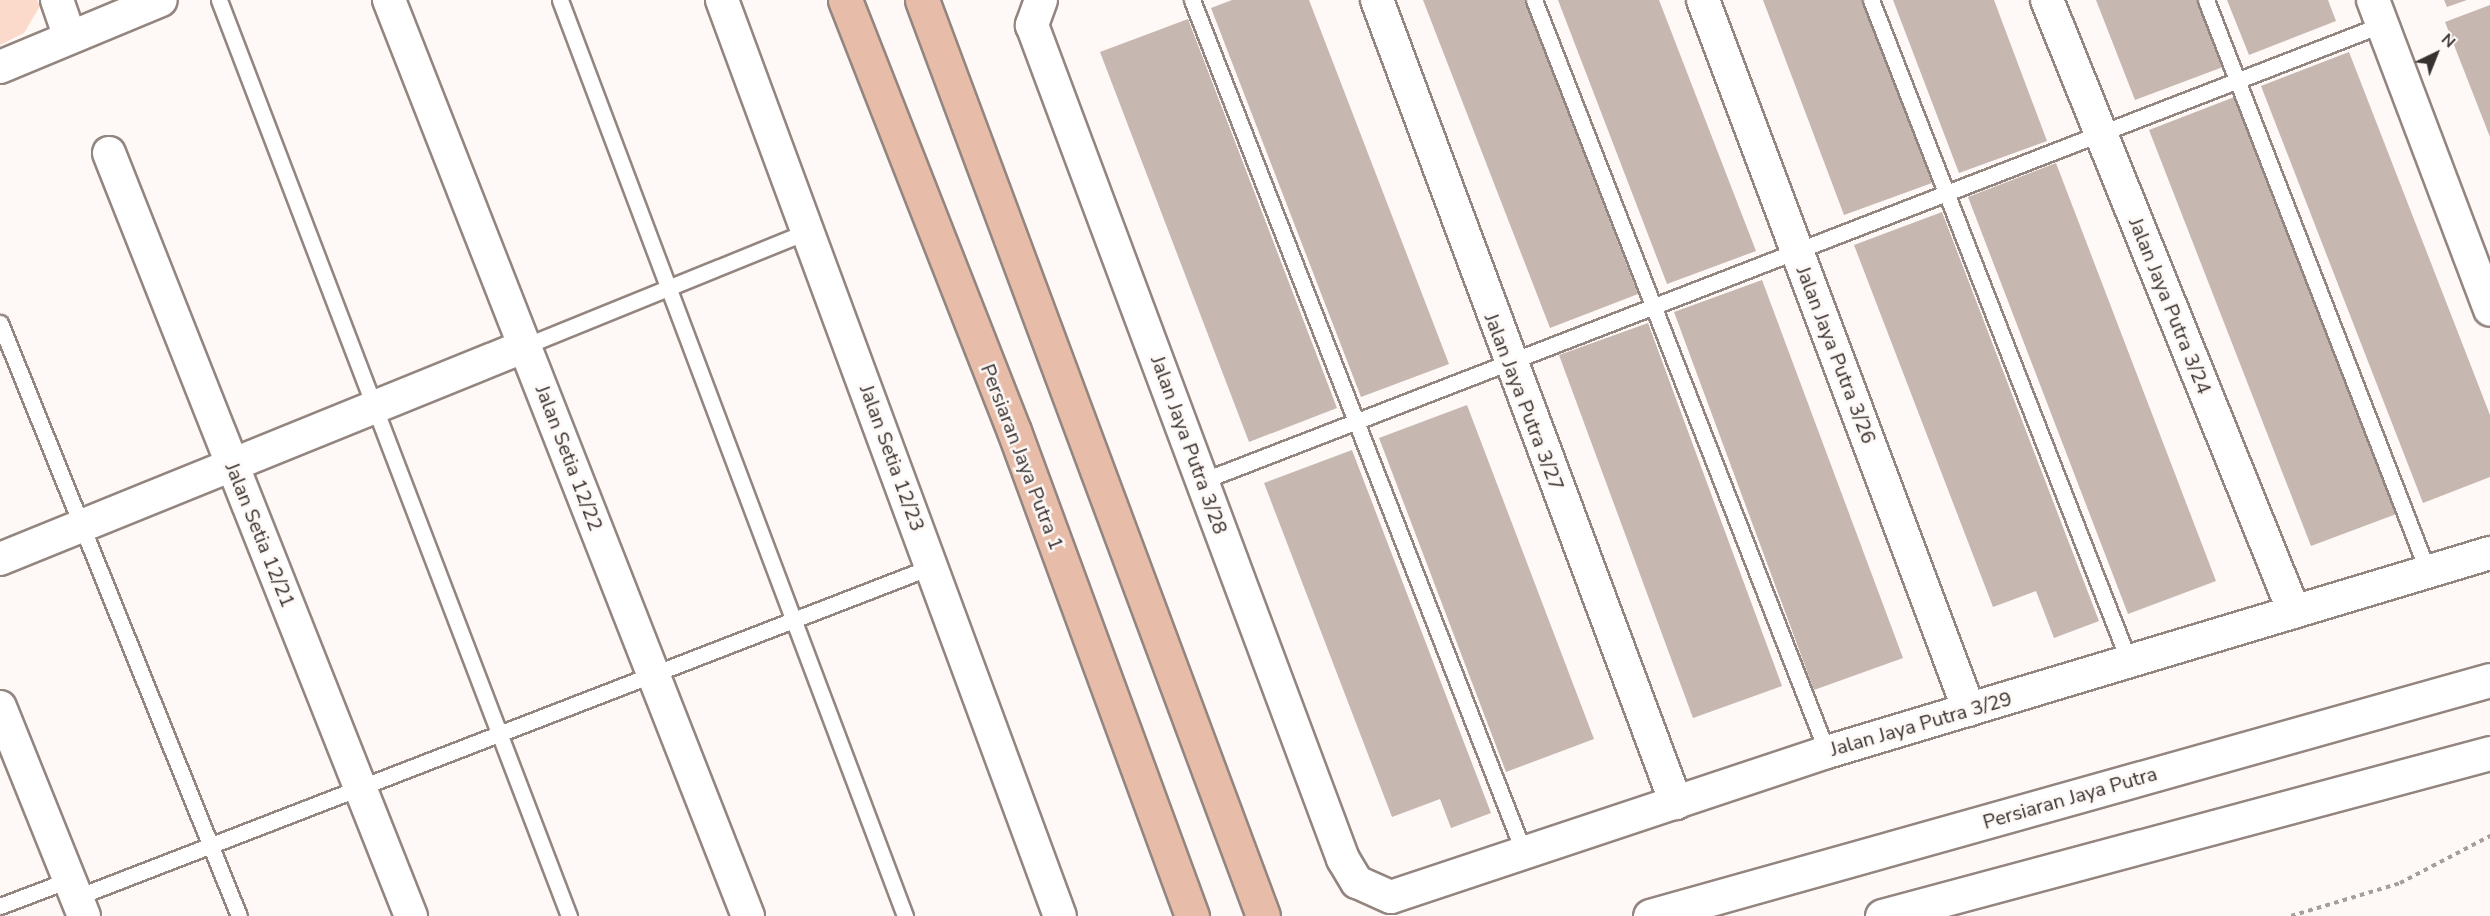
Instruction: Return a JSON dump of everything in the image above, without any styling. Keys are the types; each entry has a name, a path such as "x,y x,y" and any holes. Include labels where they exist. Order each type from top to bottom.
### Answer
{"main road":[{"name":"Persiaran Jaya Putra 1","path":"845,0 1014,431 1192,916"},
{"path":"922,0 1263,916"}],"street":[{"path":"57,0 69,35"},
{"path":"0,67 69,35 161,0"},
{"name":"Jalan Setia 12/22","path":"389,0 748,916"},
{"name":"Jalan Setia 12/23","path":"722,0 933,566 1060,916"},
{"name":"Jalan Jaya Putra 3/27","path":"1377,0 1509,363 1676,803"},
{"name":"Jalan Jaya Putra 3/26","path":"1703,0 1969,710"},
{"name":"Jalan Jaya Putra 3/24","path":"2047,0 2294,612"},
{"name":"Jalan Jaya Putra 3/28","path":"1039,2 1032,25 1343,859 1357,882"},
{"path":"2378,12 2490,310"},
{"name":"Jalan Setia 12/21","path":"110,153 411,916"},
{"path":"0,559 525,346"},
{"name":"Jalan Jaya Putra 3/29","path":"1357,882 1391,897 1827,752 2130,664 2490,553"},
{"name":"Persiaran Jaya Putra","path":"1650,916 2490,680"},
{"path":"0,707 77,898"},
{"path":"1882,916 2490,753"}],"lane":[{"path":"219,0 569,916"},
{"path":"560,0 797,618 905,916"},
{"path":"1192,0 1524,853"},
{"path":"1534,0 1827,752"},
{"path":"1872,0 2130,664"},
{"path":"2206,0 2428,572"},
{"path":"1202,482 2102,137 2237,82 2378,12"},
{"path":"525,346 808,231"},
{"path":"0,323 238,916"},
{"path":"0,906 77,898 933,566"}],"path":[{"path":"2291,916 2400,883 2490,836"}],"shaded area":[{"path":"0,0 37,0 40,6 24,33 0,45"}],"building":[{"path":"1232,0 1309,0 1449,364 1361,397 1211,8"},
{"path":"1423,0 1524,0 1638,294 1550,328"},
{"path":"1558,0 1659,0 1756,251 1667,284"},
{"path":"1763,0 1863,0 1932,183 1844,215"},
{"path":"1893,0 1994,0 2047,141 1959,173"},
{"path":"2096,0 2197,0 2223,67 2135,100"},
{"path":"2227,0 2328,0 2336,21 2249,55"},
{"path":"2444,0 2467,0 2447,7"},
{"path":"2490,5 2490,137 2445,22"},
{"path":"1188,19 1337,408 1249,442 1100,52"},
{"path":"2349,52 2490,415 2490,477 2423,503 2261,86"},
{"path":"2237,96 2399,513 2311,546 2149,130"},
{"path":"2056,163 2216,581 2128,614 1968,197"},
{"path":"1942,212 2099,621 2054,638 2036,591 1993,607 1854,245"},
{"path":"1762,280 1903,658 1814,690 1674,312"},
{"path":"1648,323 1782,686 1693,718 1559,355"},
{"path":"1467,405 1594,739 1506,772 1379,438"},
{"path":"1352,450 1491,813 1451,828 1440,799 1392,817 1264,483"}]}
